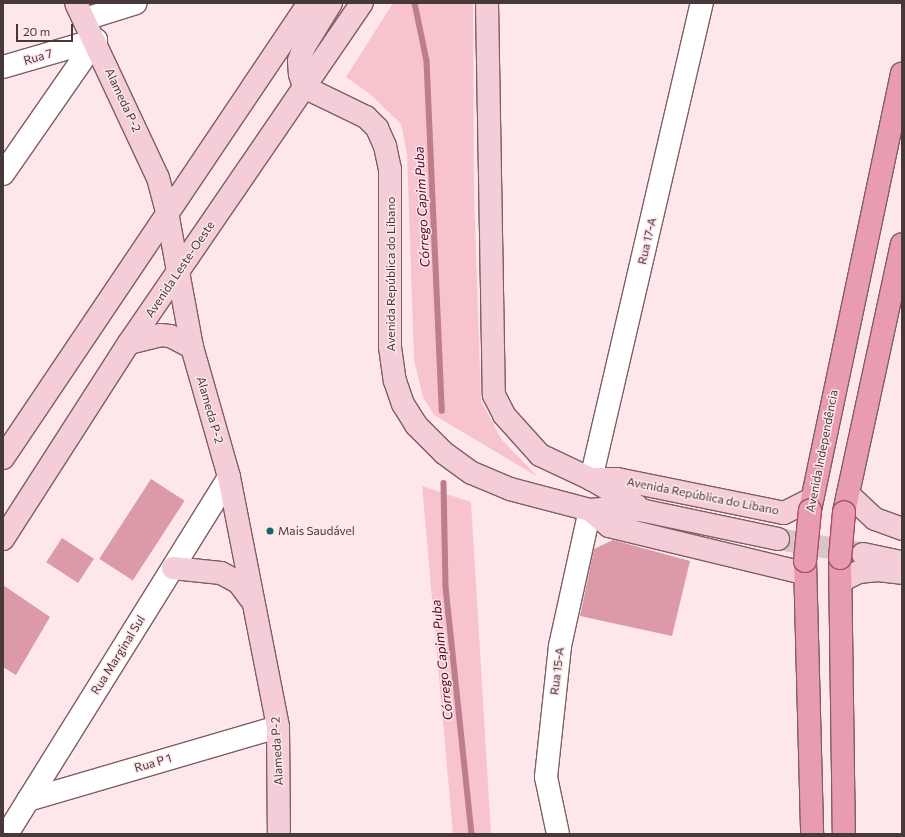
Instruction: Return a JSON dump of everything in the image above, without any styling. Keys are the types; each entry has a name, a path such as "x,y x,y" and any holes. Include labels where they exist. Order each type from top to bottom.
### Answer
{"main road":[{"path":"3,458 309,3"},
{"path":"304,86 299,61 332,3"},
{"name":"Avenida Leste-Oeste","path":"3,539 129,343 362,3"},
{"name":"Avenida República do Líbano","path":"487,3 494,395 504,415 540,455 592,479 645,511"},
{"name":"Alameda P-2","path":"81,11 96,40 158,178 167,212 180,270 192,347 229,477 256,606 278,727 279,834"},
{"name":"Avenida Independência","path":"812,834 804,567 811,504 896,129 902,74"},
{"name":"Avenida República do Líbano","path":"304,86 366,117 377,128 385,146 390,168 390,347 395,381 403,404 416,425 444,453 472,473 510,489 590,510 645,511 778,538"},
{"path":"844,834 840,558 846,503 902,244"},
{"path":"129,343 160,335 170,336 192,347"},
{"name":"Avenida República do Líbano","path":"592,479 617,479 784,513 811,504"},
{"path":"846,503 875,519 902,529"},
{"name":"Avenida República do Líbano","path":"590,510 609,526 804,567"},
{"path":"863,554 902,562"},
{"path":"173,568 221,573 238,582 256,606"},
{"path":"841,582 859,572 878,570 902,574"}],"street":[{"path":"81,11 136,3"},
{"name":"Rua 17-A","path":"592,479 702,3"},
{"path":"3,174 96,40"},
{"name":"Rua 7","path":"3,67 96,40"},
{"name":"Rua Marginal Sul","path":"7,834 229,477"},
{"name":"Rua 15-A","path":"558,834 546,777 560,646 590,510"},
{"name":"Rua P 1","path":"28,800 278,727"}],"shaded area":[{"path":"393,3 473,3 474,194 481,401 502,440 538,477 434,415 423,397 414,360 407,154 401,124 371,95 346,77"},
{"path":"422,486 471,502 491,834 453,834"}],"building":[{"path":"151,479 185,501 133,580 99,559"},
{"path":"62,538 94,559 78,583 46,562"},
{"path":"613,540 690,561 672,636 580,616 594,549"},
{"path":"3,585 50,617 16,675 3,667"}],"waterway":[{"name":"Córrego Capim Puba","path":"415,3 427,61 442,411"},
{"name":"Córrego Capim Puba","path":"444,483 446,587 472,834"}],"tunnel":[{"path":"778,539 859,553"}],"place":[{"name":"Mais Saudável","path":"270,531"}]}
